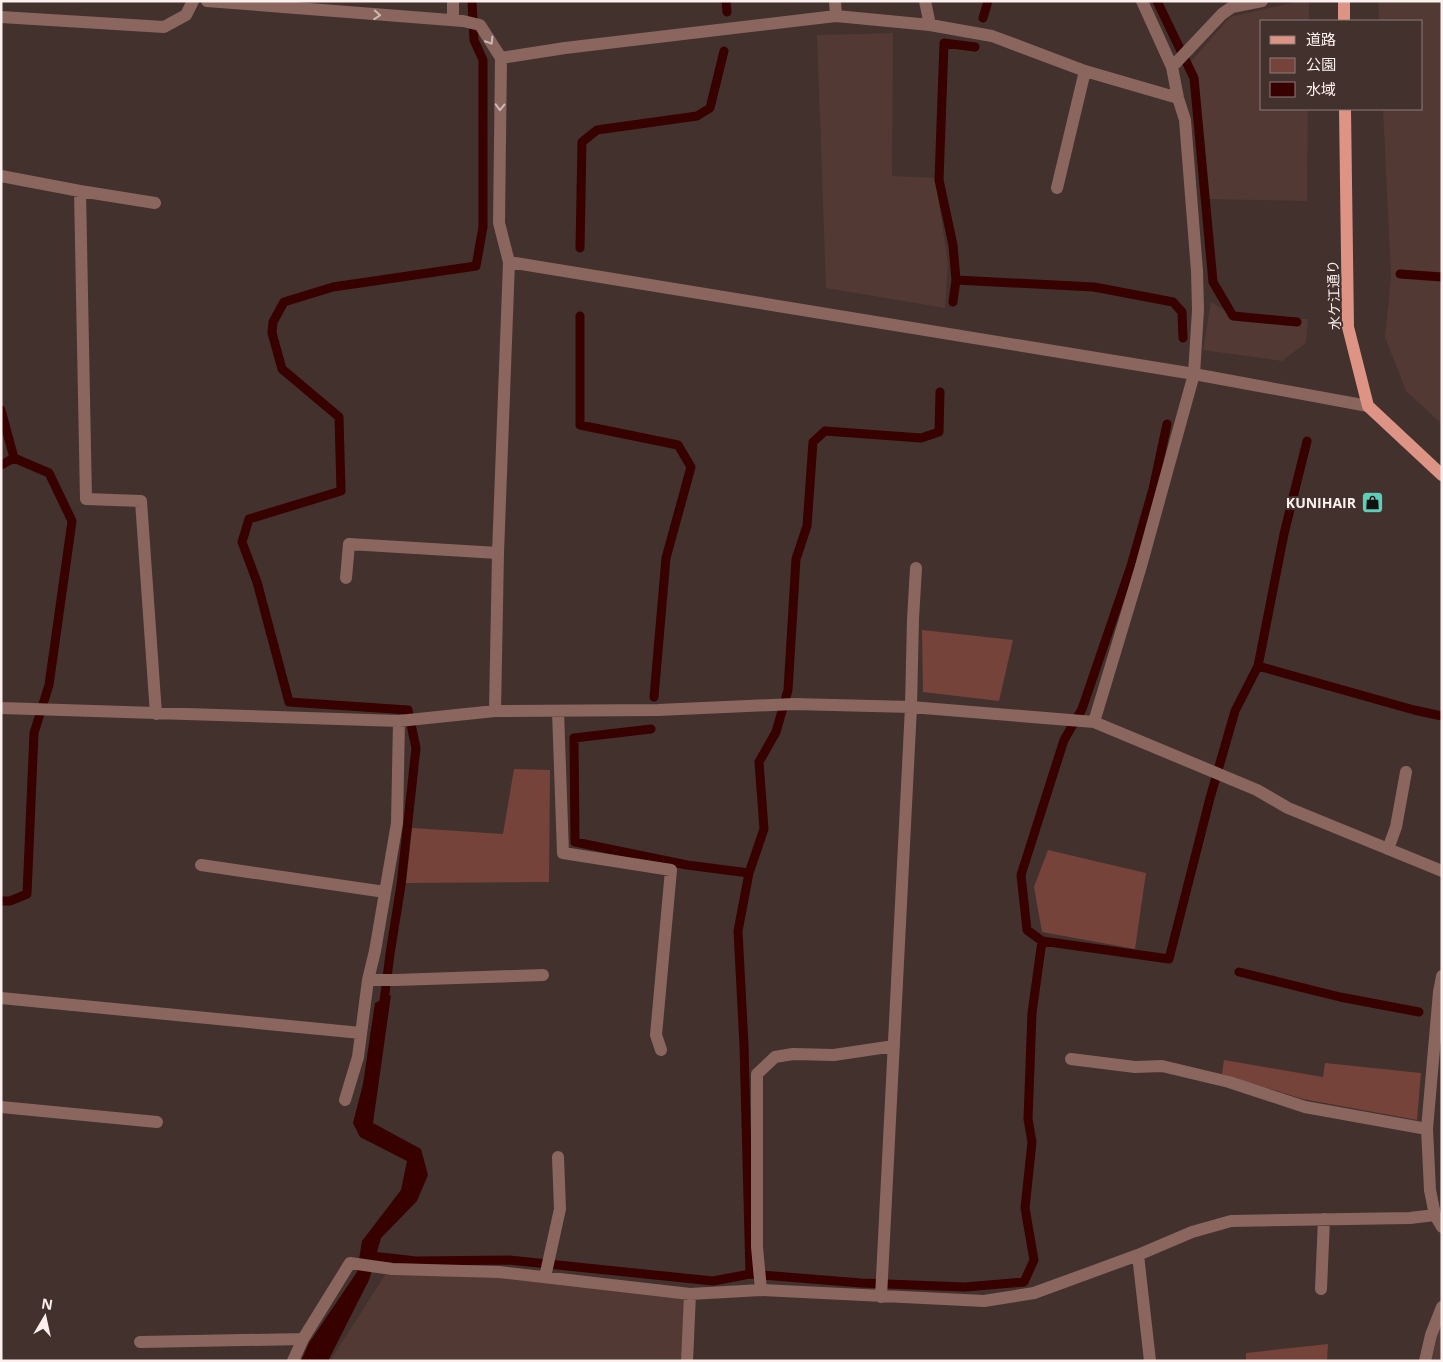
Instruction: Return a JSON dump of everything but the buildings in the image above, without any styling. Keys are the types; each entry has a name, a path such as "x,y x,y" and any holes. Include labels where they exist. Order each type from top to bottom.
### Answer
{"main road":[{"path":"1344,1 1344,20"},
{"name":"水ケ江通り","path":"1345,110 1348,327 1368,406"},
{"path":"1368,406 1442,475"}],"street":[{"path":"1,17 164,27 186,15 193,1"},
{"path":"207,1 347,7 480,24 501,58 499,223 509,262 498,553 495,711"},
{"path":"453,1 458,21"},
{"path":"835,1 836,16"},
{"path":"925,1 930,25"},
{"path":"1089,722 1141,566 1194,374 1198,310 1197,271 1185,120 1178,98 1180,60 1142,1"},
{"path":"1180,60 1222,14 1232,7 1262,1"},
{"path":"501,58 565,48 836,16 930,25 992,36 1085,71 1178,98"},
{"path":"1057,188 1085,71"},
{"path":"1,176 80,192 154,203"},
{"path":"80,192 86,500 141,501 156,714"},
{"path":"509,262 1194,374 1368,406"},
{"path":"346,578 349,544 498,553"},
{"path":"881,1297 911,707 916,568"},
{"path":"1,708 401,721 495,711 658,710 794,704 911,707 1089,722 1217,773 1257,790 1288,808 1442,871"},
{"path":"558,711 563,853 671,870 656,1035 661,1050"},
{"path":"345,1100 358,1057 368,980 375,951 396,823 401,721"},
{"path":"1388,849 1396,827 1406,772"},
{"path":"201,864 385,892"},
{"path":"368,980 543,975"},
{"path":"1442,976 1427,1129 1430,1190 1435,1216 1442,1227"},
{"path":"1,998 361,1033"},
{"path":"761,1290 757,1247 756,1074 775,1057 793,1054 834,1055 894,1046"},
{"path":"1071,1059 1135,1067 1162,1066 1229,1082 1305,1107 1427,1129"},
{"path":"1,1107 157,1122"},
{"path":"545,1277 560,1209 558,1158"},
{"path":"293,1361 303,1339 350,1263 392,1269 499,1272 690,1294 761,1290 984,1301 1034,1293 1138,1255 1192,1232 1231,1220 1410,1218 1435,1216"},
{"path":"1321,1288 1324,1219"},
{"path":"1138,1255 1150,1361"},
{"path":"688,1361 690,1294"},
{"path":"1425,1361 1431,1335 1442,1307"},
{"path":"140,1342 303,1339"}],"shaded area":[{"path":"1299,1 1309,1 1309,20 1260,20 1260,110 1308,110 1307,201 1205,199 1189,64 1230,17"},
{"path":"1378,1 1442,1 1442,424 1406,391 1385,337 1391,276 1383,110 1423,110 1423,20 1379,20"},
{"path":"893,33 892,176 935,178 948,263 945,308 826,288 817,35"},
{"path":"1211,302 1235,317 1308,319 1306,343 1282,361 1203,350"},
{"path":"385,1275 498,1277 684,1299 681,1361 330,1361"},
{"path":"1442,1317 1442,1361 1431,1361"}],"green space":[{"path":"922,630 1013,640 999,701 923,692"},
{"path":"514,769 550,770 549,882 406,883 412,828 503,834"},
{"path":"1048,850 1146,873 1135,949 1042,932 1034,887"},
{"path":"1224,1060 1323,1077 1325,1063 1421,1073 1417,1120 1303,1099 1222,1074"},
{"path":"1328,1344 1327,1361 1246,1361 1246,1353"}],"water":[{"path":"391,995 373,1123 421,1149 428,1175 417,1201 381,1238 369,1280 328,1361 301,1361 309,1343 357,1272 362,1241 401,1190 407,1161 360,1137 353,1123 363,1084 375,1003"}],"waterway":[{"path":"383,1009 401,885 416,748 408,710 289,702 257,582 242,542 249,519 341,491 339,417 282,369 272,333 273,322 284,302 333,287 476,266 483,227 483,60 474,40 472,1"},
{"path":"726,1 727,12"},
{"path":"983,18 988,1"},
{"path":"1157,1 1194,78 1213,282 1233,316 1297,322"},
{"path":"953,302 956,280 953,245 939,180 944,43 975,47"},
{"path":"580,248 582,142 597,130 697,116 710,108 724,51"},
{"path":"1400,274 1442,277"},
{"path":"956,280 1094,287 1173,302 1182,312 1183,338"},
{"path":"580,316 580,425 678,445 691,467 666,558 654,697"},
{"path":"750,1274 744,1045 738,931 749,873 764,829 759,762 776,732 788,690 796,559 807,526 813,442 825,431 921,438 939,432 940,392"},
{"path":"1,410 14,458"},
{"path":"1167,424 1153,489 1131,566 1082,709 1064,740 1021,875 1027,930 1042,941 1169,959 1210,798 1235,711 1258,666 1284,534 1307,441"},
{"path":"1,465 14,458"},
{"path":"1,901 10,901 27,894 34,733 49,685 72,521 49,473 14,458"},
{"path":"1258,666 1414,710 1442,716"},
{"path":"651,729 574,738 575,842 687,865 749,873"},
{"path":"372,1256 416,1261 509,1260 713,1281 750,1274 861,1283 965,1287 1024,1282 1034,1260 1025,1208 1032,1142 1028,1119 1032,1013 1042,941"},
{"path":"1239,972 1340,997 1419,1012"}],"place":[{"name":"KUNIHAIR","path":"1372,503"}]}
